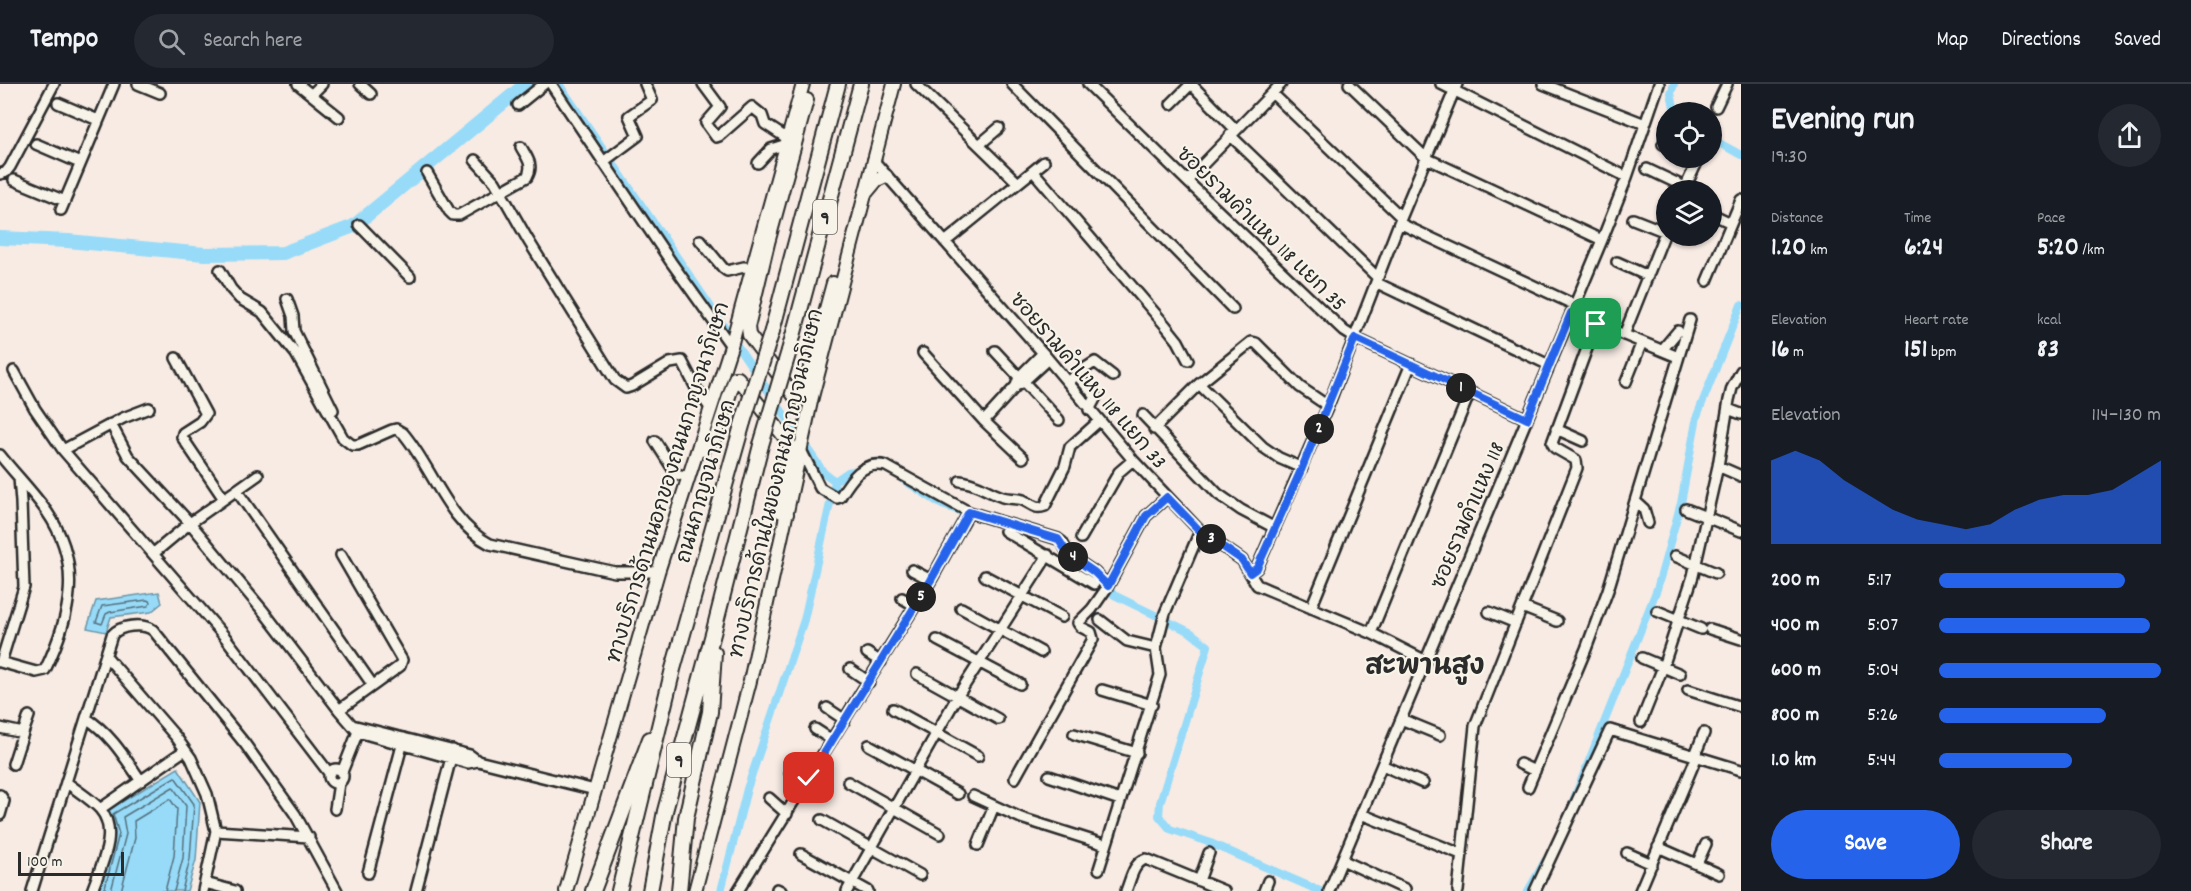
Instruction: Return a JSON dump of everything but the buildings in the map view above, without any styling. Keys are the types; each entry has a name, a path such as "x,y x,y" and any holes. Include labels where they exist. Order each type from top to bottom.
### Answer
{"highway":[{"name":"ถนนกาญจนาภิเษก","path":"619,891 673,669 743,422 772,331 838,84"},
{"name":"ถนนกาญจนาภิเษก","path":"650,891 665,811 761,445 789,351 861,84"},
{"path":"679,891 686,818 710,712 714,630"},
{"path":"593,891 646,750 673,669"}],"main road":[{"name":"ทางบริการด้านนอกของถนนกาญจนาภิเษก","path":"566,891 658,572 733,348 803,84"},
{"path":"811,84 768,243 748,331 795,397 798,398 803,393 861,181 873,160"},
{"name":"ทางบริการด้านในของถนนกาญจนาภิเษก","path":"695,891 750,681 812,397 894,84"},
{"path":"866,194 877,180 886,176"},
{"path":"740,324 768,243"},
{"path":"573,891 633,677 733,348"},
{"path":"707,439 712,440 716,436 735,378 738,378 790,444 777,508 787,514"}],"street":[{"path":"0,174 6,172 10,167 54,84"},
{"path":"14,180 63,206 114,84"},
{"path":"138,84 160,93"},
{"path":"298,84 339,117"},
{"path":"312,94 322,84"},
{"path":"360,84 371,94"},
{"path":"518,105 544,84"},
{"path":"551,84 607,159 671,262 733,348"},
{"path":"607,159 638,136 629,116 652,100 646,87 657,84"},
{"path":"703,84 720,107 706,123 716,137 752,107 762,115 765,124 787,142 771,149 758,163"},
{"path":"916,84 1018,183"},
{"path":"1012,84 1233,309"},
{"name":"ซอยรามคำแหง 118 แยก 35","path":"1088,84 1334,323 1355,338 1527,419"},
{"path":"1171,104 1191,84 1233,133 1377,281 1549,365"},
{"path":"1187,181 1281,84"},
{"path":"1349,84 1426,158 1602,240"},
{"path":"1441,84 1455,87 1627,177"},
{"path":"1543,84 1645,124"},
{"name":"ซอยรามคำแหง 118","path":"1330,888 1602,240 1627,177 1659,84"},
{"path":"1718,102 1727,84"},
{"path":"1250,573 1257,568 1302,468 1455,87"},
{"path":"1272,93 1400,220 1573,309 1596,324 1678,357"},
{"path":"58,103 98,120"},
{"path":"979,145 999,128"},
{"path":"36,144 80,163"},
{"path":"427,173 449,211 456,215 501,193 529,174 530,163 521,147"},
{"path":"475,160 489,174 615,380 626,388 670,363 682,361 697,390 711,409"},
{"name":"ซอยรามคำแหง 118 แยก 33","path":"873,160 1046,356 1132,460 1200,531 1242,560 1257,585 1371,633 1426,662"},
{"path":"945,242 1044,162"},
{"path":"1647,169 1667,180"},
{"path":"1033,171 1178,340 1188,360"},
{"path":"1707,281 1741,200"},
{"path":"1633,219 1656,227"},
{"path":"1722,219 1731,223"},
{"path":"359,225 410,277"},
{"path":"700,240 727,271 744,267 753,268"},
{"path":"1624,335 1660,246"},
{"path":"1617,262 1648,276"},
{"path":"220,270 236,294 262,312 287,342 322,394"},
{"path":"286,299 293,316 294,331 340,435 352,445 364,444 385,432 396,429 403,433 464,523 472,533 490,544 608,570 658,572"},
{"path":"1528,787 1586,650 1608,591 1690,320"},
{"path":"1458,891 1475,726 1577,464 1575,460 1553,445 1556,429 1596,324"},
{"path":"1662,351 1678,331"},
{"path":"1154,429 1199,384 1251,342 1256,343 1300,387 1328,406"},
{"path":"1626,382 1642,342"},
{"path":"995,351 1019,382 1059,420"},
{"path":"923,353 984,421 1023,458"},
{"path":"984,421 1046,356"},
{"path":"177,358 206,414 200,422 183,433 182,437 224,500"},
{"path":"1069,383 1076,374 1095,362 1113,376"},
{"path":"1311,608 1411,364"},
{"path":"14,371 35,409 63,450 225,637 329,773 331,782 339,783"},
{"path":"1641,722 1663,667 1696,564 1718,466 1732,388 1741,371"},
{"path":"1076,374 1096,397 1089,410"},
{"path":"1199,384 1263,447 1279,458 1302,468"},
{"path":"1371,633 1470,392"},
{"path":"63,450 111,424 149,408"},
{"path":"1728,409 1741,414"},
{"path":"1143,415 1218,494 1241,510 1275,528"},
{"path":"960,481 968,481 1001,497 1016,498 1034,507 1042,508 1048,503 1065,466 1070,447 1099,421"},
{"path":"111,424 128,456 190,523 264,612 339,710 357,728 452,754 468,763 478,761 594,790"},
{"path":"1556,429 1583,441"},
{"path":"655,441 676,474 689,477"},
{"path":"801,449 820,488 830,494 840,497 864,467 878,464 886,466 969,512 1058,539 1069,555 1094,572 1108,586"},
{"path":"0,454 47,513 62,541 69,564 69,596 60,633 45,670 36,672 1,662 24,587 19,478"},
{"path":"1081,538 1119,471 1132,460"},
{"path":"1718,466 1741,476"},
{"path":"154,553 190,523 258,475"},
{"path":"237,491 372,684"},
{"path":"1015,778 1093,639 1091,632 1078,623 1108,586 1146,516 1167,497"},
{"path":"1635,501 1644,509 1648,523"},
{"path":"1686,509 1741,531"},
{"path":"738,891 869,682 969,512"},
{"path":"1005,531 1094,584"},
{"path":"1099,869 1160,675 1156,648 1163,618 1200,531"},
{"path":"339,710 400,666 402,660 341,555"},
{"path":"849,887 957,697 1048,555"},
{"path":"1675,556 1716,573"},
{"path":"912,570 931,580"},
{"path":"985,576 1062,617"},
{"path":"902,598 915,606"},
{"path":"1522,607 1557,621"},
{"path":"961,608 1041,651"},
{"path":"1657,611 1678,621 1741,639"},
{"path":"1489,612 1516,623"},
{"path":"1100,620 1127,641 1156,648"},
{"path":"32,891 112,635 116,631 140,626 153,630 245,744 309,837 337,891"},
{"path":"937,640 978,664 1020,684"},
{"path":"867,653 881,662"},
{"path":"106,656 185,750 207,794 216,831 204,887 235,891"},
{"path":"1642,658 1680,674"},
{"path":"850,669 869,682"},
{"path":"917,674 998,719"},
{"path":"1102,690 1152,705"},
{"path":"1688,690 1741,707"},
{"path":"827,708 845,720"},
{"path":"893,709 978,756"},
{"path":"14,764 29,716"},
{"path":"86,718 110,738 141,781"},
{"path":"1401,719 1440,735"},
{"path":"0,728 23,733"},
{"path":"335,809 339,783 343,777 342,772 357,728"},
{"path":"815,729 832,740"},
{"path":"1535,891 1610,730 1696,755 1741,771"},
{"path":"1640,891 1704,733"},
{"path":"1074,734 1137,753"},
{"path":"368,873 402,742"},
{"path":"869,745 958,794"},
{"path":"100,809 185,750"},
{"path":"416,891 452,754"},
{"path":"1520,764 1535,771"},
{"path":"1382,765 1423,783"},
{"path":"329,773 335,769 342,772"},
{"path":"790,773 806,783"},
{"path":"1049,776 1120,800"},
{"path":"66,782 100,809 107,824 109,840 92,891"},
{"path":"848,783 940,834"},
{"path":"0,795 4,801 0,815"},
{"path":"973,796 1021,818 1106,845"},
{"path":"769,798 787,814"},
{"path":"978,845 994,806"},
{"path":"1361,814 1461,854"},
{"path":"822,820 920,875"},
{"path":"216,831 309,837"},
{"path":"1697,864 1707,844"},
{"path":"1658,847 1719,874"},
{"path":"1199,881 1209,853"},
{"path":"1627,853 1652,864"},
{"path":"801,855 849,887 868,891"},
{"path":"1126,891 1136,865 1146,859 1224,891"},
{"path":"1342,860 1405,889"},
{"path":"1264,891 1268,881"}],"water":[{"path":"159,592 162,603 151,612 111,617 106,632 87,628 96,601"},
{"path":"178,768 200,802 196,860 187,891 97,891 113,833 105,812"}],"waterway":[{"path":"0,238 68,241 204,254 283,253 354,226 526,84"},
{"path":"559,84 824,473 835,481 848,472 864,469"},
{"path":"1673,102 1671,93 1674,84"},
{"path":"1722,145 1741,155"},
{"path":"1573,801 1657,589 1681,503 1697,416 1741,305"},
{"path":"721,891 747,789 804,620 835,481"},
{"path":"905,481 942,505 963,512"},
{"path":"1104,583 1114,595 1190,632 1208,646 1160,803 1159,816 1170,829 1208,842 1320,891"},
{"path":"1528,891 1545,861"}],"district":[{"name":"สะพานสูง","path":"1425,665"}],"route":[{"path":"809,778 931,580 969,512 1058,539 1069,555 1094,572 1108,586 1146,516 1167,497 1200,531 1242,560 1250,573 1257,568 1302,468 1355,338 1527,419 1571,313 1596,324"}]}
